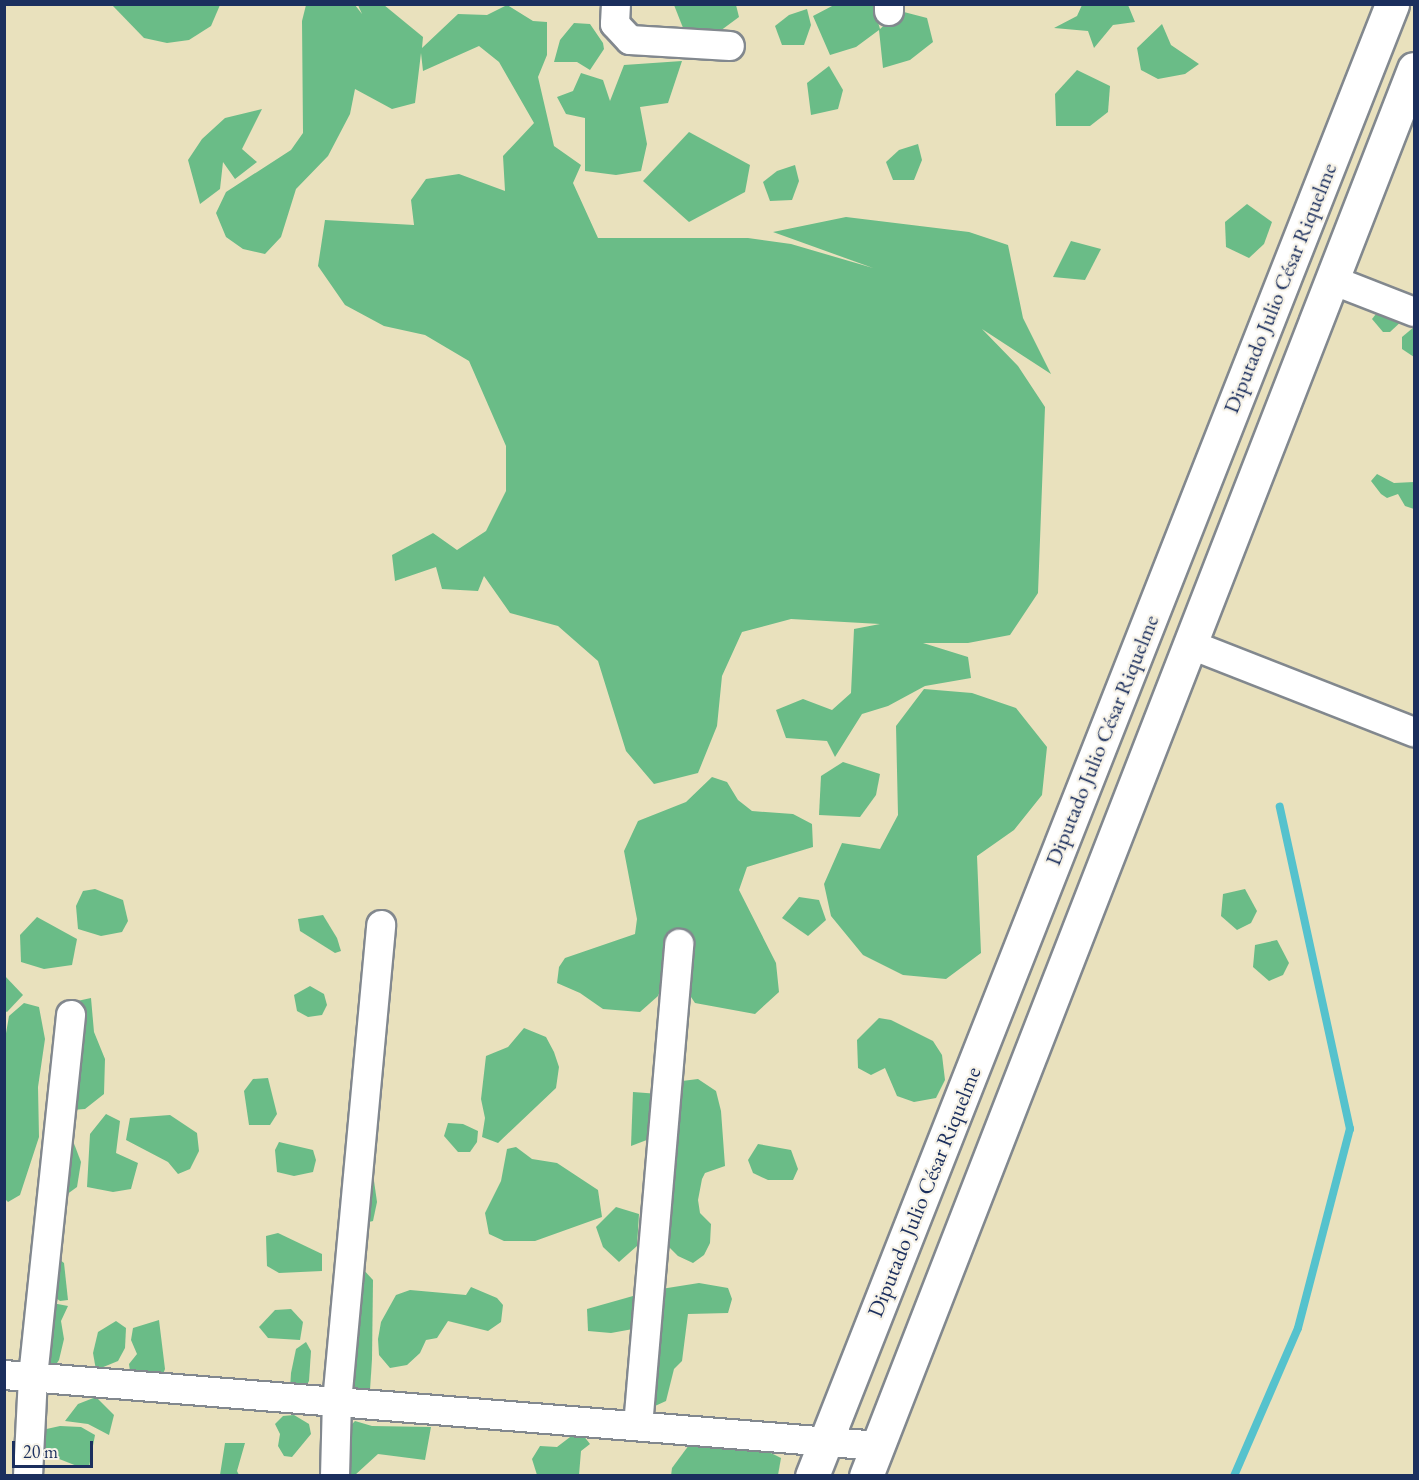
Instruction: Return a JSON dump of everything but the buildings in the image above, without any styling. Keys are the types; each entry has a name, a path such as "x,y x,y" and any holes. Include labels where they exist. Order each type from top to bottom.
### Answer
{"street":[{"path":"616,4 615,24 630,40 730,46"},
{"name":"Diputado Julio César Riquelme","path":"812,1476 1392,4"},
{"name":"Diputado Julio César Riquelme","path":"866,1476 1414,69"},
{"path":"1332,280 1414,312"},
{"path":"1189,644 1414,732"},
{"path":"335,1476 337,1402 381,925"},
{"path":"638,1426 679,944"},
{"path":"28,1476 33,1377 71,1015"},
{"path":"4,1375 878,1446"}],"green space":[{"path":"112,5 220,5 211,26 189,40 167,43 144,38"},
{"path":"306,5 355,5 362,14 358,5 384,5 423,37 422,48 458,14 487,15 507,5 533,21 547,22 547,55 538,77 554,146 581,165 573,183 598,238 748,238 791,244 873,268 773,232 846,217 969,232 1008,245 1023,318 1051,374 982,329 1018,366 1045,407 1038,593 1010,635 968,643 923,643 968,657 971,678 925,686 888,706 862,714 835,757 827,741 786,738 776,710 803,699 832,710 851,693 854,629 880,624 791,619 742,632 722,676 717,726 698,773 654,784 626,751 598,661 558,626 510,613 484,576 478,591 442,589 436,567 395,581 392,555 433,533 457,550 486,531 506,491 506,446 469,361 425,335 384,326 345,305 318,266 325,220 414,225 411,200 426,179 459,174 505,191 503,156 534,123 499,62 479,46 423,71 421,53 415,103 392,109 355,89 350,114 328,156 296,189 281,237 265,254 243,249 226,237 216,213 226,192 291,150 303,133 302,21"},
{"path":"674,5 736,5 739,17 716,34 689,43"},
{"path":"834,5 873,5 880,29 900,11 927,18 933,42 910,60 883,68 879,30 856,47 830,55 813,16"},
{"path":"1082,5 1128,5 1135,22 1113,25 1094,48 1088,31 1054,28 1077,16"},
{"path":"807,9 811,25 804,45 782,45 775,26 789,15"},
{"path":"574,23 590,24 603,43 604,49 590,70 577,62 554,62 560,40"},
{"path":"1162,24 1171,45 1199,64 1185,74 1158,79 1141,70 1137,48"},
{"path":"682,61 668,103 640,107 647,144 641,171 616,175 585,171 585,118 566,114 557,97 573,91 581,73 603,80 610,101 624,65"},
{"path":"829,66 843,90 838,109 811,115 807,83"},
{"path":"1077,70 1110,86 1108,112 1090,126 1056,126 1055,94"},
{"path":"262,109 242,149 257,162 235,179 223,162 220,189 200,204 188,160 202,139 225,118"},
{"path":"689,132 750,165 745,192 689,222 643,181"},
{"path":"918,144 922,160 914,180 893,180 886,162 899,150"},
{"path":"795,165 799,181 792,200 770,201 763,182 777,171"},
{"path":"1247,204 1272,222 1264,244 1249,258 1226,247 1225,222"},
{"path":"1071,241 1101,249 1085,280 1053,277"},
{"path":"1380,309 1405,318 1390,332 1383,332 1372,319"},
{"path":"1414,327 1414,357 1402,349 1402,337"},
{"path":"1377,474 1394,483 1414,482 1414,509 1405,506 1398,494 1387,498 1381,494 1371,481"},
{"path":"924,689 972,693 1016,708 1047,747 1042,795 1014,830 977,856 981,953 946,979 903,975 863,955 831,916 824,884 842,843 880,849 898,815 896,726"},
{"path":"843,762 880,774 876,795 860,817 819,815 821,776"},
{"path":"712,777 727,782 738,800 752,811 793,814 812,824 813,847 747,867 739,890 776,963 779,992 755,1014 695,1003 687,991 666,976 658,996 640,1012 603,1009 580,993 557,983 559,967 565,958 635,934 637,919 624,851 638,821 686,802"},
{"path":"95,889 123,900 128,921 122,932 101,936 78,929 76,906 83,891"},
{"path":"1245,889 1257,911 1251,923 1237,930 1221,916 1223,894"},
{"path":"799,897 819,900 826,920 808,936 782,918"},
{"path":"323,915 337,938 341,951 335,953 300,931 298,919"},
{"path":"37,917 77,939 72,965 44,969 21,962 20,935"},
{"path":"1277,940 1289,963 1283,975 1269,981 1253,967 1255,945"},
{"path":"4,975 23,995 7,1012 5,1011"},
{"path":"310,986 324,994 327,1005 322,1015 308,1017 297,1011 294,995"},
{"path":"91,998 94,1032 105,1059 104,1094 85,1109 58,1111 68,1003"},
{"path":"24,1003 39,1007 45,1039 38,1087 39,1137 20,1195 8,1202 4,1198 5,1039 9,1016"},
{"path":"879,1018 891,1020 933,1041 942,1055 945,1080 936,1098 914,1102 897,1096 885,1068 871,1075 858,1068 857,1040"},
{"path":"524,1028 546,1037 554,1052 559,1067 556,1088 498,1143 482,1137 485,1118 481,1099 486,1056 508,1047"},
{"path":"268,1078 277,1114 270,1125 249,1125 244,1091 253,1079"},
{"path":"698,1079 716,1091 721,1111 725,1166 705,1173 702,1179 698,1200 700,1213 711,1224 710,1243 704,1255 693,1263 678,1256 667,1245 674,1092 682,1081"},
{"path":"633,1092 659,1094 652,1138 631,1146"},
{"path":"106,1114 120,1121 116,1153 138,1163 131,1189 113,1192 87,1187 90,1134"},
{"path":"170,1115 197,1133 199,1151 190,1169 178,1174 168,1162 126,1140 130,1118"},
{"path":"448,1123 463,1124 478,1131 477,1142 470,1152 458,1152 444,1136"},
{"path":"60,1132 73,1141 81,1162 77,1187 66,1195"},
{"path":"279,1142 313,1150 316,1160 313,1172 294,1176 277,1172 275,1150"},
{"path":"758,1144 791,1150 798,1169 793,1180 768,1180 753,1173 748,1160"},
{"path":"516,1147 532,1159 557,1163 598,1190 602,1217 535,1241 504,1241 489,1234 485,1213 501,1181 507,1149"},
{"path":"367,1173 374,1181 377,1202 373,1221 365,1223"},
{"path":"616,1207 639,1214 637,1246 619,1262 603,1247 596,1227"},
{"path":"278,1233 322,1254 322,1271 279,1273 267,1266 266,1236"},
{"path":"55,1256 64,1263 68,1300 60,1301 51,1294"},
{"path":"361,1267 373,1280 372,1359 370,1390 353,1406 337,1360"},
{"path":"699,1283 728,1288 732,1299 728,1313 688,1314 682,1361 674,1369 666,1401 655,1406 646,1396 661,1289"},
{"path":"471,1287 497,1298 503,1305 501,1322 488,1331 448,1321 437,1338 426,1340 420,1353 407,1365 390,1368 379,1355 378,1339 381,1322 396,1295 410,1290 466,1295"},
{"path":"633,1296 633,1329 611,1333 588,1331 587,1309"},
{"path":"47,1302 68,1306 61,1321 64,1339 59,1360 51,1372 40,1346"},
{"path":"291,1309 303,1322 300,1340 268,1338 259,1327 275,1310"},
{"path":"159,1320 165,1369 158,1387 131,1378 129,1364 137,1354 131,1340 133,1328"},
{"path":"116,1321 126,1328 125,1348 118,1361 96,1370 93,1353 98,1332"},
{"path":"306,1342 311,1351 309,1381 303,1392 290,1389 296,1349"},
{"path":"96,1397 114,1415 109,1435 88,1424 65,1421 78,1404"},
{"path":"294,1415 309,1424 311,1434 292,1457 284,1456 278,1446 280,1434 275,1424 283,1416"},
{"path":"355,1421 372,1426 431,1427 425,1460 378,1454 355,1475 324,1476 334,1443"},
{"path":"60,1426 81,1427 95,1435 89,1467 77,1466 44,1453 34,1439 42,1430"},
{"path":"574,1434 583,1435 590,1444 581,1451 579,1475 537,1475 532,1459 540,1446 557,1447"},
{"path":"724,1441 759,1447 781,1458 778,1475 671,1476 672,1468 689,1445"},
{"path":"225,1443 245,1443 237,1471 239,1475 220,1475"}],"waterway":[{"path":"1234,1476 1298,1328 1350,1129 1280,807"}]}
